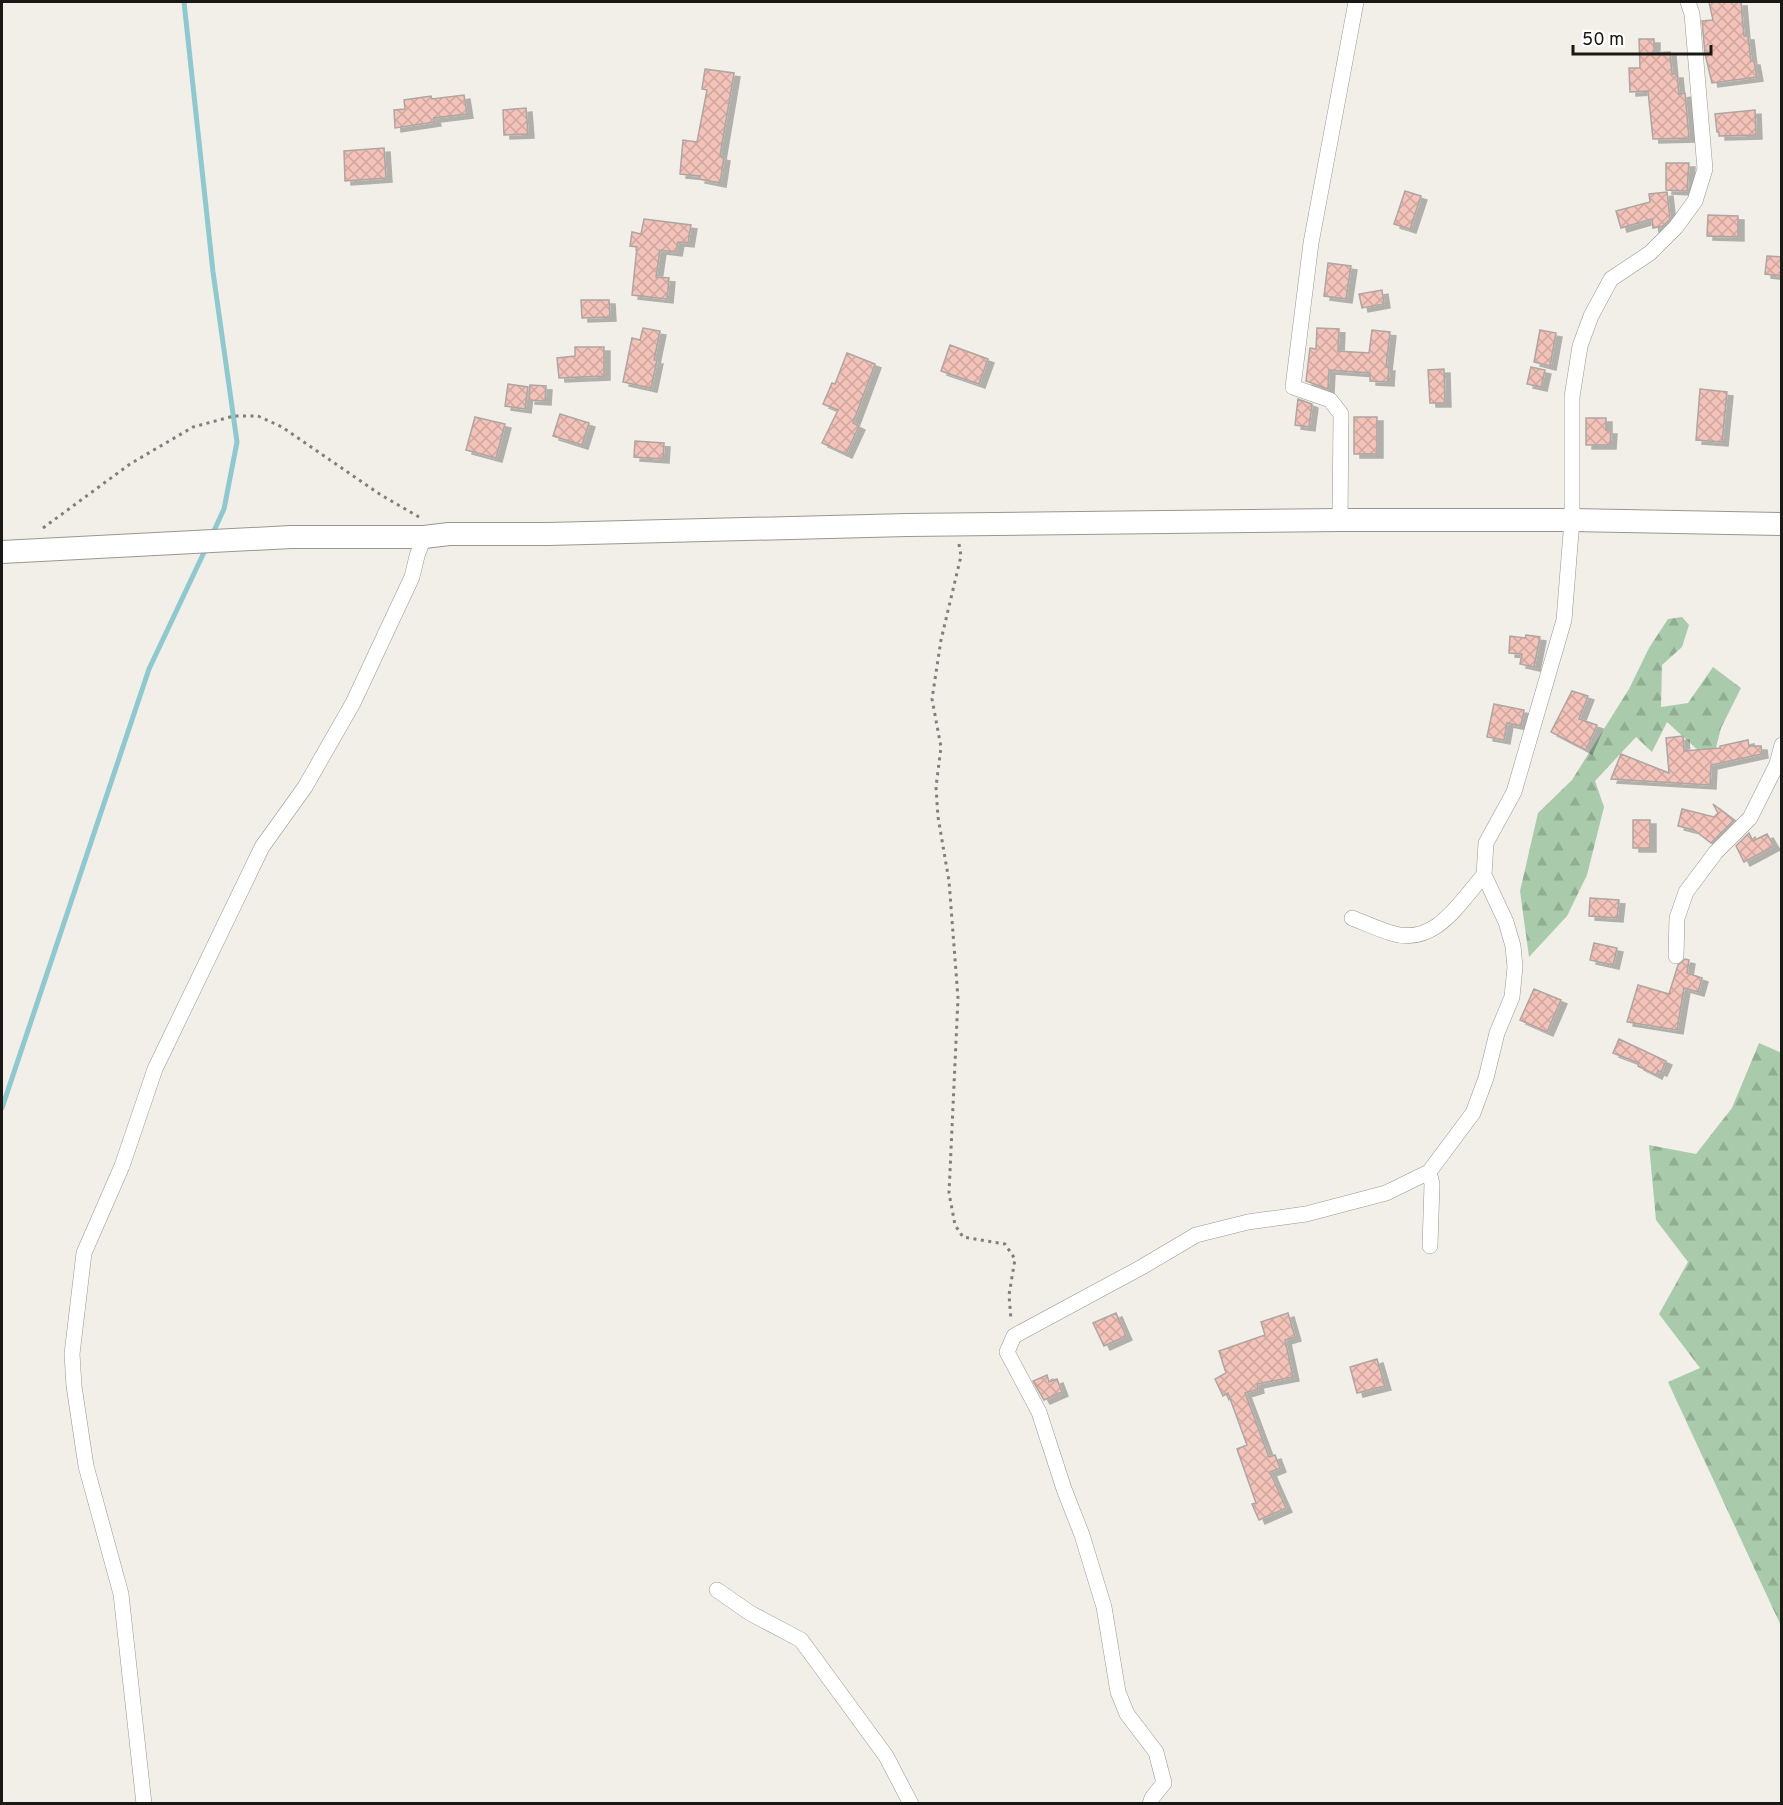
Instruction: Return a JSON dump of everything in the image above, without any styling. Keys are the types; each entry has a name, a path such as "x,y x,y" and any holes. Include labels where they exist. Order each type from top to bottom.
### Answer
{"main road":[{"path":"6,552 291,537 422,527 449,534 548,534 956,524 1340,520 1572,520 1782,524"}],"street":[{"path":"1340,520 1341,414 1330,400 1293,387 1311,243 1356,2"},
{"path":"1150,1803 1164,1783 1156,1752 1127,1714 1118,1692 1104,1607 1082,1535 1064,1489 1039,1412 1007,1352 1014,1336 1142,1268 1196,1235 1248,1222 1306,1214 1386,1193 1429,1172 1473,1113 1497,1033 1512,997 1515,966 1513,946 1506,922 1484,875 1486,843 1514,792 1564,620 1572,520 1572,397 1580,346 1591,316 1611,279 1650,253 1676,227 1695,201 1705,169 1692,14 1688,2"},
{"path":"144,1803 120,1594 86,1466 74,1386 72,1354 84,1253 123,1166 155,1069 262,847 305,787 353,703 412,578 422,527"},
{"path":"1676,956 1677,918 1686,891 1716,852 1750,818 1777,764 1782,745"},
{"path":"1352,918 1393,934 1417,937 1437,928 1484,875"},
{"path":"1429,1172 1432,1184 1430,1246"},
{"path":"717,1590 750,1613 801,1640 886,1756 911,1803"}],"path":[{"path":"39,531 130,464 193,427 234,416 258,416 282,427 381,495 422,527"},
{"path":"956,524 961,556 941,640 932,699 941,747 937,797 938,817 949,881 958,998 949,1193 955,1225 963,1237 1005,1244 1015,1259 1009,1295 1011,1332 1014,1336"}],"green space":[{"path":"1682,617 1689,625 1682,647 1662,665 1661,707 1688,703 1713,667 1741,688 1721,728 1712,763 1667,722 1652,752 1636,737 1595,781 1604,807 1587,875 1567,916 1529,957 1520,891 1538,813 1572,780 1629,689 1649,648 1668,619"},
{"path":"1759,1043 1782,1053 1781,1626 1668,1382 1700,1368 1659,1314 1688,1262 1656,1220 1649,1145 1696,1154 1732,1108"}],"building":[{"path":"1709,2 1741,2 1744,36 1748,36 1751,61 1754,61 1757,77 1712,83 1705,54 1702,21 1713,20"},
{"path":"1639,39 1654,39 1654,53 1670,52 1672,74 1677,74 1679,94 1685,93 1689,138 1653,139 1648,91 1630,92 1629,68 1640,68"},
{"path":"705,69 734,73 720,156 724,157 720,183 699,179 700,176 680,174 683,140 697,142 707,90 702,89"},
{"path":"464,95 467,114 434,118 435,122 395,128 394,110 405,109 404,100"},
{"path":"526,108 528,134 504,135 503,110"},
{"path":"1755,110 1756,135 1719,136 1715,114"},
{"path":"384,148 386,178 345,181 344,151"},
{"path":"1666,163 1689,163 1687,191 1666,190"},
{"path":"1405,191 1421,196 1410,229 1394,224"},
{"path":"1667,192 1670,219 1663,226 1653,228 1652,219 1621,228 1616,211 1650,202 1649,194"},
{"path":"1708,215 1738,216 1738,237 1707,236"},
{"path":"644,219 691,225 688,243 678,242 676,252 660,250 656,277 669,278 667,299 632,295 637,247 630,246 632,232 641,234"},
{"path":"1767,256 1782,257 1782,276 1765,274"},
{"path":"1328,263 1351,266 1346,299 1324,296"},
{"path":"1382,290 1384,304 1362,308 1359,294"},
{"path":"581,300 609,300 610,317 582,318"},
{"path":"643,328 660,331 651,388 623,382 632,338 640,340"},
{"path":"1317,328 1339,329 1338,351 1369,353 1372,330 1390,332 1386,367 1389,367 1388,382 1370,381 1370,373 1329,370 1328,389 1306,381 1310,348 1316,349"},
{"path":"1540,330 1556,333 1550,366 1534,362"},
{"path":"950,345 988,359 979,384 941,371"},
{"path":"575,347 604,347 604,376 559,378 557,358 575,356"},
{"path":"847,353 875,364 853,423 859,426 846,454 822,443 838,410 823,404 832,383 835,384"},
{"path":"1531,367 1545,370 1541,387 1527,384"},
{"path":"1444,369 1445,403 1430,403 1428,370"},
{"path":"508,384 528,387 525,409 505,406"},
{"path":"530,385 546,386 545,401 529,400"},
{"path":"1700,389 1727,392 1722,442 1696,440"},
{"path":"1298,399 1312,404 1309,427 1295,425"},
{"path":"560,414 589,423 582,445 553,436"},
{"path":"475,417 505,424 496,458 466,450"},
{"path":"1354,417 1377,417 1377,454 1354,454"},
{"path":"1586,418 1606,418 1606,430 1611,430 1610,445 1586,445"},
{"path":"635,441 664,443 663,459 634,457"},
{"path":"1526,635 1540,637 1534,667 1520,664 1522,654 1509,653 1510,636 1525,638"},
{"path":"1572,691 1588,696 1579,719 1597,725 1586,750 1551,732"},
{"path":"1494,704 1524,710 1521,726 1507,723 1504,740 1487,737"},
{"path":"1683,736 1684,751 1720,748 1720,746 1748,740 1749,746 1761,746 1762,754 1711,765 1710,785 1611,779 1621,754 1669,773 1666,738"},
{"path":"1713,804 1734,820 1711,843 1694,830 1678,826 1682,809 1714,817 1718,813"},
{"path":"1633,820 1650,820 1650,848 1633,848"},
{"path":"1749,833 1753,841 1767,834 1774,846 1744,862 1736,846"},
{"path":"1590,898 1619,900 1617,918 1589,916"},
{"path":"1594,943 1617,948 1613,965 1590,960"},
{"path":"1685,959 1689,960 1687,973 1702,978 1698,992 1684,988 1677,1030 1627,1022 1638,985 1669,994 1678,965"},
{"path":"1534,989 1561,1000 1547,1032 1520,1020"},
{"path":"1619,1039 1666,1061 1661,1072 1658,1071 1656,1075 1638,1066 1639,1063 1613,1053"},
{"path":"1116,1313 1126,1336 1104,1346 1093,1323"},
{"path":"1288,1313 1295,1337 1285,1340 1293,1377 1257,1384 1258,1389 1245,1393 1269,1457 1275,1455 1280,1468 1270,1472 1286,1508 1259,1520 1252,1504 1256,1503 1237,1449 1247,1445 1228,1393 1223,1396 1215,1379 1226,1373 1219,1351 1265,1335 1261,1322"},
{"path":"1377,1359 1385,1386 1357,1393 1350,1367"},
{"path":"1047,1375 1049,1382 1057,1379 1062,1392 1044,1400 1033,1381"}],"waterway":[{"path":"184,2 213,272 237,442 224,509 212,535"},
{"path":"2,1108 149,669 207,546"}]}
